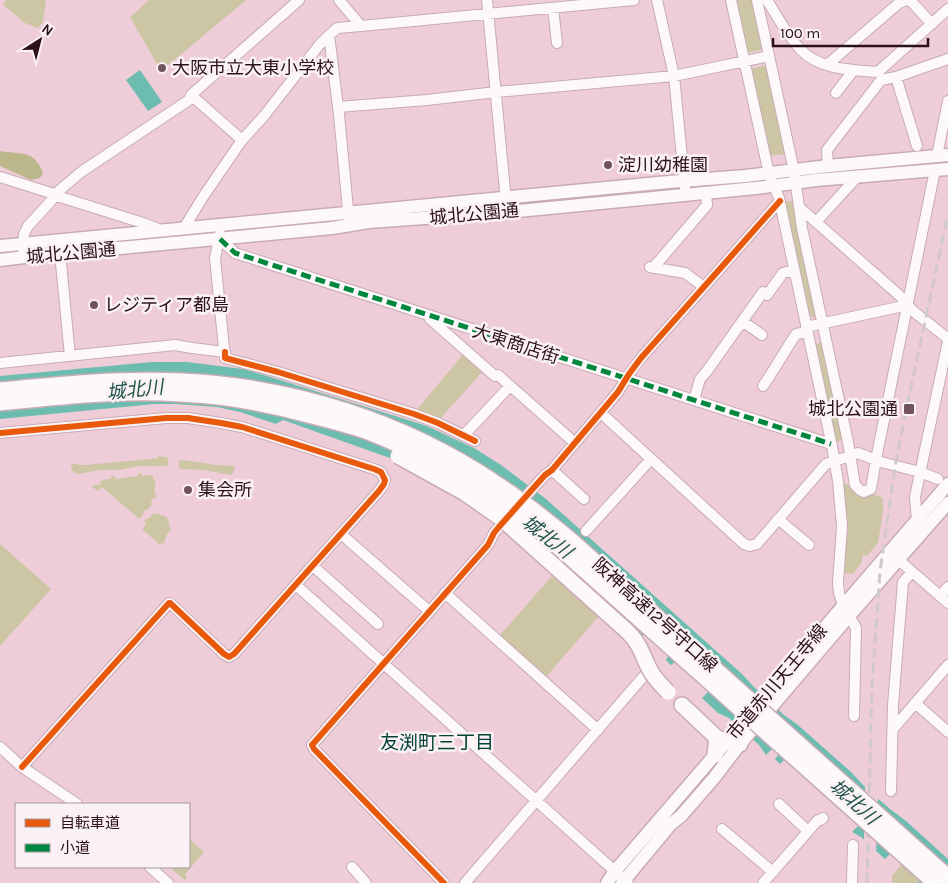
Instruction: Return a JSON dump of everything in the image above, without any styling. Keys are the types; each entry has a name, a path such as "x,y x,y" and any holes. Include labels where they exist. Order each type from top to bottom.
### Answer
{"highway":[{"name":"阪神高速12号守口線","path":"0,390 119,381 182,381 244,387 297,397 365,417 441,451 496,483 572,541 948,877"},
{"name":"阪神高速12号守口線","path":"0,403 91,395 172,393 212,396 242,400 301,413 360,430 417,453 470,482 539,530 935,883"},
{"path":"301,413 379,446 412,463 465,493 502,519 636,640 642,649 650,671 668,692"},
{"path":"682,705 729,740 715,754"}],"main road":[{"name":"城北公園通","path":"795,177 828,166 943,156"},
{"name":"城北公園通","path":"0,246 221,225 349,219 505,198 685,188 795,177 858,176 948,169"},
{"name":"城北公園通","path":"0,260 97,248 120,248 332,228 349,219 369,222 507,212 685,188 706,193 771,180"},
{"name":"市道赤川天王寺線","path":"894,555 943,481"},
{"name":"市道赤川天王寺線","path":"607,883 622,879 671,824 681,816 714,778 729,740 777,692 894,555 948,503"},
{"name":"市道赤川天王寺線","path":"622,879 715,754"}],"street":[{"path":"24,258 24,234 30,223 51,202 54,195 80,172 189,100 191,95 299,0"},
{"path":"339,0 360,26"},
{"path":"487,0 507,212"},
{"path":"184,228 242,140 264,116 320,44 337,28 634,0"},
{"path":"657,0 674,76 685,188"},
{"path":"731,0 771,180 780,201 835,461 842,526 839,593 856,628 854,716"},
{"path":"826,65 899,3 909,0 932,24"},
{"path":"761,1 779,19 800,50 826,65 879,76 896,77 948,59"},
{"path":"761,1 769,56 795,177 802,228 851,456 855,485 864,492 871,489 935,170"},
{"path":"553,8 556,43"},
{"path":"828,166 827,150 879,76 948,9"},
{"path":"329,35 349,219"},
{"path":"338,107 674,76 769,56"},
{"path":"836,93 853,71"},
{"path":"896,77 917,146"},
{"path":"191,95 242,140"},
{"path":"943,156 948,101"},
{"path":"816,222 858,176"},
{"path":"0,177 161,230"},
{"path":"704,286 686,273 651,267 707,205 706,193"},
{"path":"444,883 312,745 481,553 498,528 601,414 641,358 780,201"},
{"path":"800,208 900,296 913,311 946,337 948,341 915,497 917,520"},
{"path":"221,225 220,239 215,258 225,358 278,372 438,422 475,441"},
{"name":"大東商店街","path":"220,239 234,253 831,444"},
{"path":"60,254 70,356"},
{"path":"694,400 700,379 708,371 763,292 767,296 783,273 794,270"},
{"path":"764,386 796,334 823,323 908,305"},
{"path":"426,315 575,443"},
{"path":"742,321 762,335"},
{"path":"0,363 175,345 225,352"},
{"path":"464,435 510,386"},
{"path":"601,414 744,544 750,546 757,544 826,464 858,453 943,481"},
{"path":"0,433 166,418 206,420 242,427 381,472 385,480 382,488 236,652 229,656 224,654 168,603 22,767"},
{"path":"586,531 651,459"},
{"path":"552,470 584,499"},
{"path":"778,519 809,546"},
{"path":"341,534 429,611"},
{"path":"894,555 944,599 948,587"},
{"path":"313,566 378,624"},
{"path":"891,791 894,705 903,582 912,572"},
{"path":"296,585 622,879"},
{"path":"446,593 598,730"},
{"path":"893,729 948,665"},
{"path":"465,883 643,677"},
{"path":"915,703 948,732"},
{"path":"0,747 22,767 76,803"},
{"path":"778,804 808,831"},
{"path":"765,882 808,831 818,820 823,818"},
{"path":"722,829 773,872"},
{"path":"852,883 853,845"},
{"path":"151,868 168,883"},
{"path":"352,868 366,883"}],"shaded area":[{"path":"6,0 46,0 43,22 38,28 25,23 3,5"},
{"path":"149,0 246,0 161,71 130,17"},
{"path":"734,0 755,0 765,49 746,53"},
{"path":"769,65 787,154 768,156 749,69"},
{"path":"0,151 26,154 36,160 43,173 40,178 31,180 0,166"},
{"path":"785,201 792,201 817,315 814,318 810,315"},
{"path":"822,342 843,440 836,442 816,344"},
{"path":"464,353 484,370 439,420 415,412"},
{"path":"158,456 167,457 167,466 138,466 120,470 100,470 77,474 72,471 71,464 85,465 150,459 158,458"},
{"path":"179,461 235,466 231,475 204,470 181,469"},
{"path":"138,473 141,473 142,476 152,475 156,484 154,491 157,497 152,499 152,505 144,511 142,517 138,518 102,487 98,491 92,487 100,485 101,480 111,479 111,476 114,476 116,479 138,476"},
{"path":"843,483 863,495 875,495 883,498 882,505 884,505 878,543 867,556 863,555 862,562 853,574 844,573 848,523"},
{"path":"153,513 166,517 168,521 171,530 167,534 164,543 159,544 143,530 146,523 144,520 150,518"},
{"path":"0,544 51,589 0,646"},
{"path":"552,576 598,617 546,677 500,635"},
{"path":"190,840 204,852 186,873 187,878 185,880 170,868 190,868"},
{"path":"902,864 922,883 892,883 892,876"}],"water":[{"path":"140,70 162,102 148,111 126,80"},
{"name":"城北川","path":"152,362 187,362 243,369 264,375 427,426 474,448 501,465 546,499 742,674 784,715 798,725 851,772 867,789 948,859 948,883 918,883 920,881 890,854 885,859 861,837 852,832 858,826 784,760 780,764 775,759 779,754 772,749 766,755 759,745 729,718 718,713 702,698 708,692 675,662 671,665 666,660 668,656 644,634 639,640 449,479 283,420 276,424 240,412 217,407 154,404 0,419 0,376"}],"pier":[{"path":"865,784 878,796 876,854 864,843"}],"railway":[{"path":"867,883 872,687 880,571 896,461 948,214"}],"marked path":[{"path":"220,239 235,253 831,444"}],"cycle path":[{"path":"444,883 312,745 488,545 498,528 545,475 552,470 618,392 641,358 780,201"},
{"path":"225,352 225,358 278,372 414,414 475,441"},
{"path":"0,433 166,418 188,418 242,427 374,469 381,472 385,480 379,491 234,654 229,657 224,654 169,603 22,767"}],"place":[{"name":"大阪市立大東小学校","path":"162,68"},
{"name":"淀川幼稚園","path":"608,165"},
{"name":"レジティア都島","path":"94,305"},
{"name":"城北公園通","path":"909,409"},
{"name":"集会所","path":"188,490"}],"district":[{"name":"友渕町三丁目","path":"437,743"}]}
